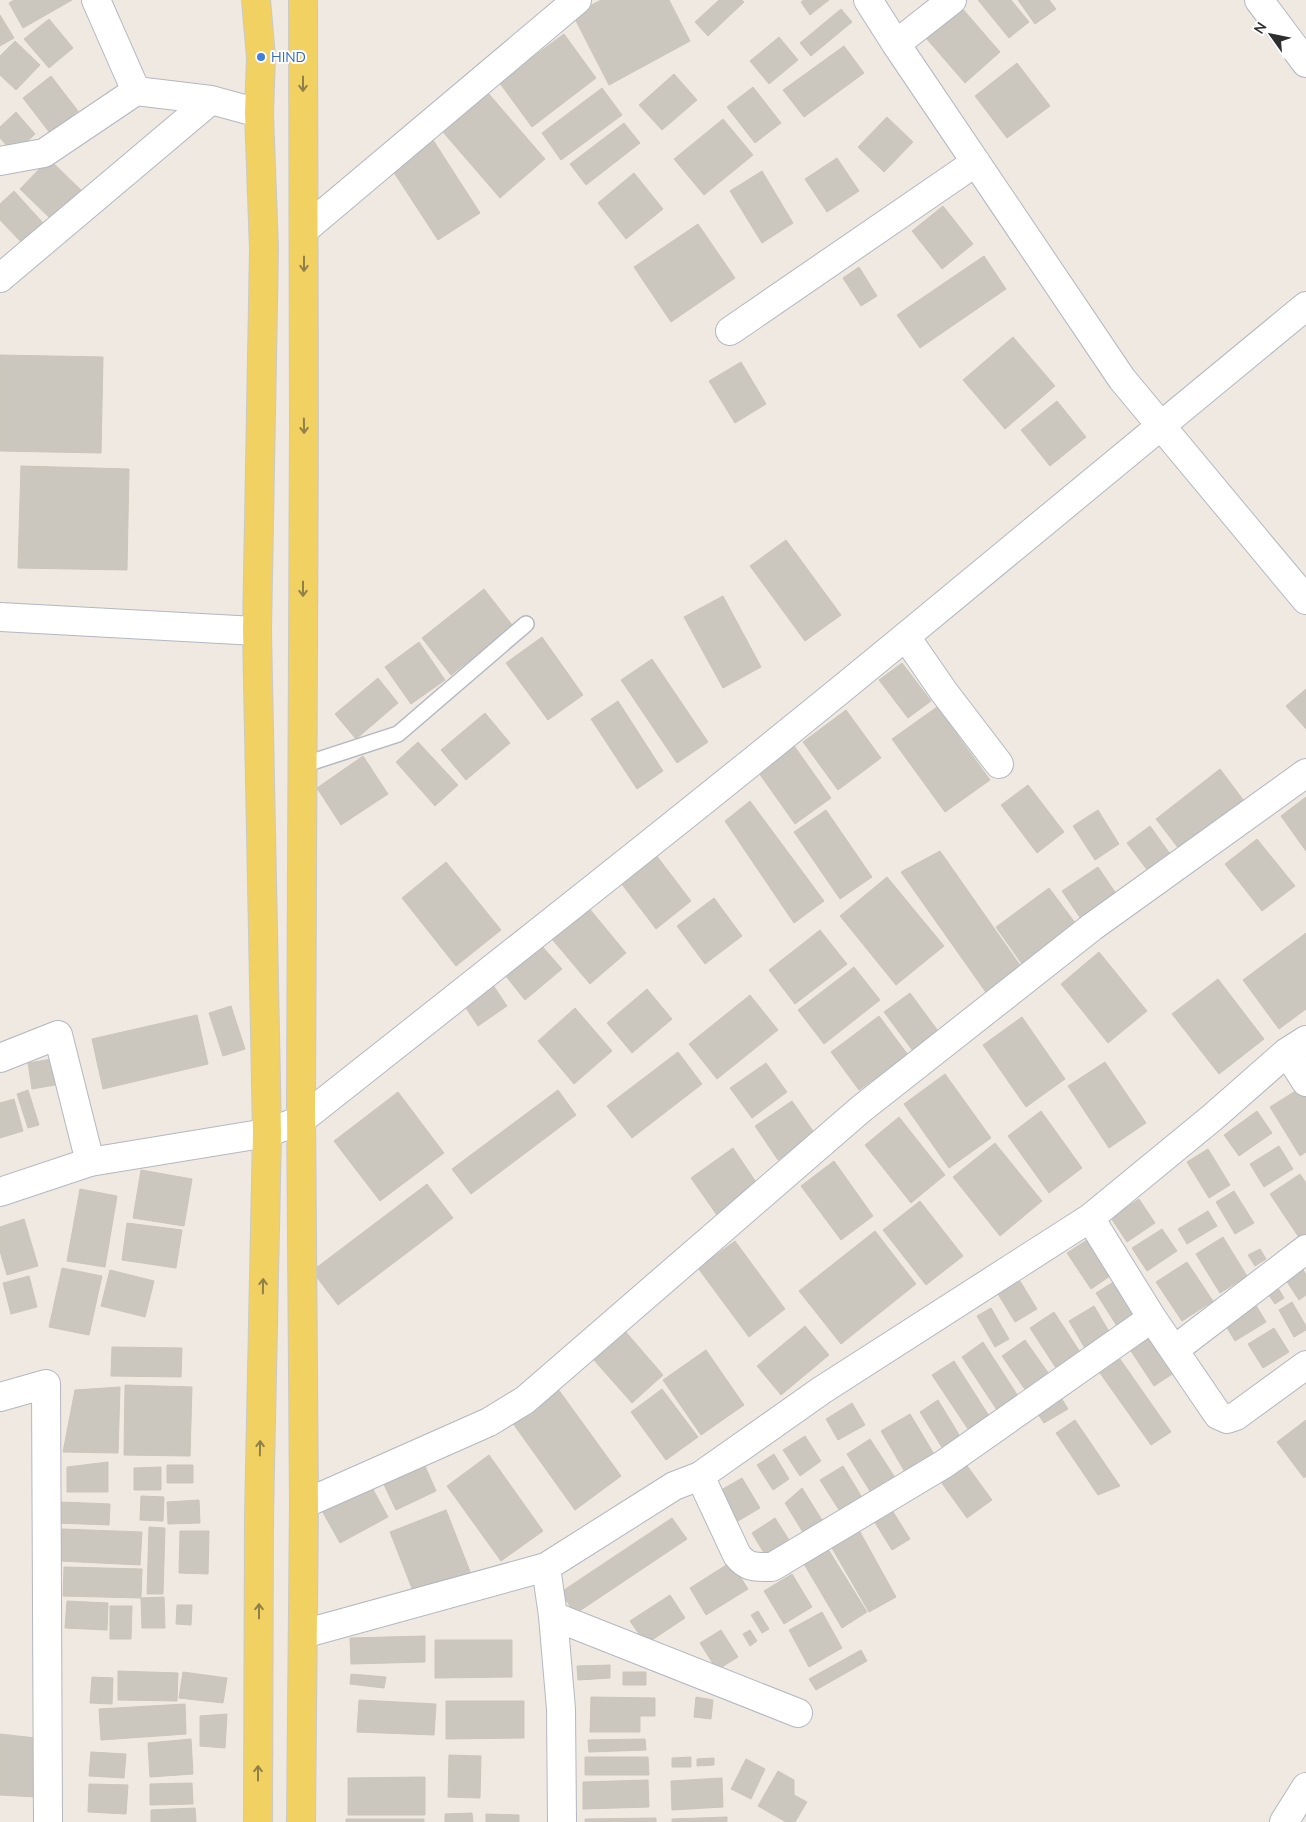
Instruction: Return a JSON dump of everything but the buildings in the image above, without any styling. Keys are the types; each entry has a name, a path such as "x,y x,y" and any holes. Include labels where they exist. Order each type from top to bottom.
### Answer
{"main road":[{"path":"256,0 261,57 259,113 264,249 257,631 267,1134 259,1517 258,1822"},
{"path":"300,1822 304,1504 301,1120 303,0"}],"street":[{"path":"96,0 136,91"},
{"path":"304,230 576,0"},
{"path":"868,0 1122,379 1306,600"},
{"path":"896,44 952,0"},
{"path":"1259,0 1306,63"},
{"path":"0,161 44,153 136,91 211,100 259,113"},
{"path":"0,278 211,100"},
{"path":"730,331 976,162"},
{"path":"0,1192 90,1162 267,1134 301,1120 906,637 1306,306"},
{"path":"0,617 257,631"},
{"path":"906,637 944,692 999,764"},
{"path":"304,1504 489,1422 525,1400 861,1109 1092,927 1306,773"},
{"path":"0,1058 58,1035 90,1162"},
{"path":"303,1634 546,1567 674,1486 700,1476 822,1390 1090,1218 1296,1046 1306,1082"},
{"path":"1090,1218 1152,1318 1218,1415 1227,1419 1236,1416 1306,1365"},
{"path":"1174,1350 1306,1249"},
{"path":"700,1476 737,1555 744,1564 756,1567 772,1567 944,1464 1152,1318"},
{"path":"0,1397 46,1384 48,1822"},
{"path":"546,1567 553,1616 560,1709 562,1822"},
{"path":"553,1616 798,1713"},
{"path":"1284,1822 1306,1787"}],"lane":[{"path":"303,765 398,734 526,624"}],"place":[{"name":"HIND","path":"261,57"}]}
